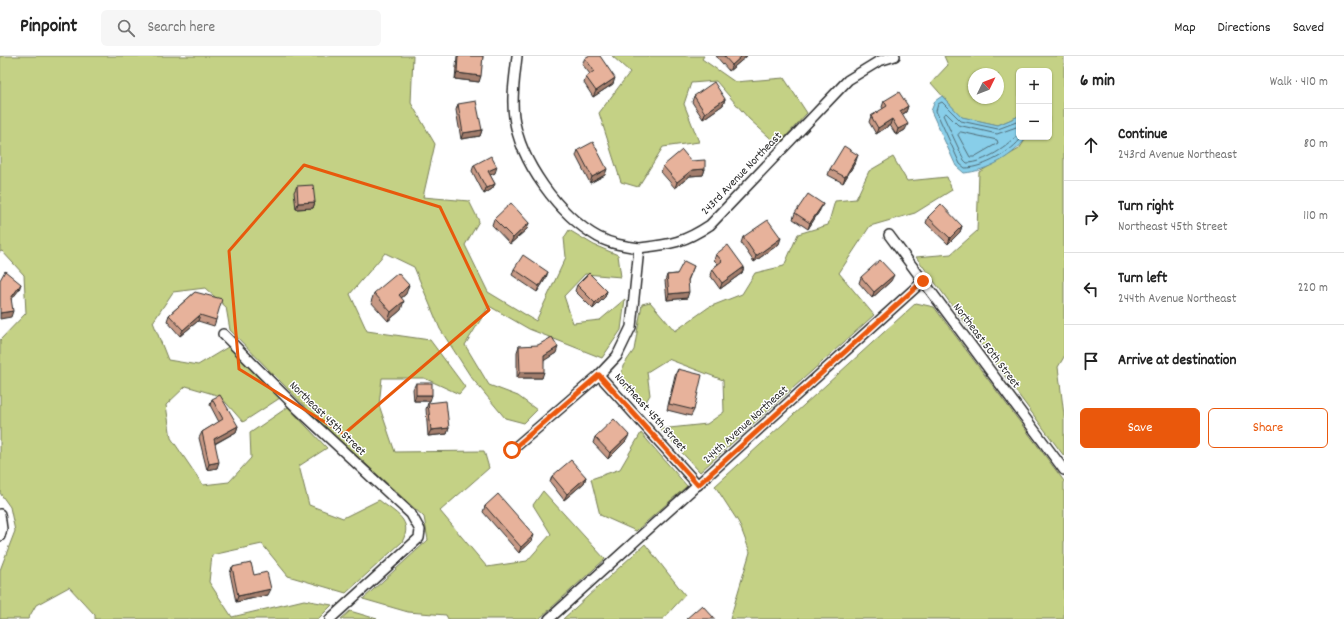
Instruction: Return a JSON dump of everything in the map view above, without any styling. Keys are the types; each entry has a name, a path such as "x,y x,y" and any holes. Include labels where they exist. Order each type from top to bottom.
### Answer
{"street":[{"name":"243rd Avenue Northeast","path":"517,56 513,93 514,118 519,137 532,167 544,187 558,205 597,236 613,243 639,248 677,243 694,236 710,225 848,80 879,61 896,56"},
{"name":"Northeast 50th Street","path":"890,235 1064,470"},
{"path":"512,450 599,375 617,356 631,327 639,248"},
{"name":"244th Avenue Northeast","path":"550,619 923,281"},
{"name":"Northeast 45th Street","path":"222,334 299,410 416,520 420,530 419,538 330,619"},
{"name":"Northeast 45th Street","path":"599,375 698,485"},
{"path":"0,514 2,529 0,536"}],"highlighted area":[{"path":"304,165 440,207 489,310 344,434 239,369 229,251"}],"green space":[{"path":"0,56 413,56 411,103 435,144 423,197 469,201 479,221 465,245 488,292 536,321 566,257 564,238 569,230 594,245 618,255 621,277 585,274 564,296 573,323 600,320 625,299 621,330 602,358 529,329 489,306 465,345 489,385 518,396 537,410 524,423 505,418 471,377 440,329 414,267 385,253 350,294 367,331 430,340 465,387 459,394 424,378 382,378 379,405 395,452 484,451 489,468 440,511 487,567 527,561 551,534 533,505 543,491 605,559 539,619 448,619 446,615 408,612 363,599 428,540 424,517 324,426 230,330 226,307 205,288 173,292 153,322 168,360 198,365 228,347 280,398 243,422 220,396 186,386 166,405 171,438 203,485 229,482 251,458 250,433 288,407 327,448 299,466 309,505 343,518 379,500 396,513 404,522 406,528 402,542 346,593 288,576 262,544 212,555 209,582 232,617 304,600 332,605 318,619 95,619 95,615 69,587 36,605 28,619 0,619 0,570 15,531 10,507 0,493 0,340 26,313 24,275 2,251 0,252"},
{"path":"612,56 704,56 702,59 735,82 784,78 807,113 778,145 749,119 716,81 691,83 684,104 699,142 663,147 638,187 621,182 599,113 630,72"},
{"path":"944,56 1064,56 1064,357 1058,367 1064,415 1064,456 916,257 951,254 977,231 979,172 1019,149 1025,140 1052,140 1052,68 1016,68 1016,117 998,125 961,117 931,83 948,65"},
{"path":"893,157 907,181 947,177 952,190 915,213 870,226 839,273 874,315 700,472 660,429 707,424 724,412 723,380 668,359 647,372 650,395 644,405 620,383 623,366 634,350 642,304 650,302 675,331 709,307 742,294 755,273 784,266 798,234 828,225 835,201 856,199 869,171"},
{"path":"916,303 934,307 1064,481 1064,619 730,619 750,552 739,523 715,486"},
{"path":"641,433 687,486 636,531 600,515 591,479 620,469"},
{"path":"645,544 685,595 663,619 563,619"},
{"path":"350,611 377,619 341,619"}],"water":[{"path":"942,96 962,117 998,125 1016,117 1016,140 1025,140 1015,150 991,166 973,172 964,173 956,166 931,111 935,101"}],"building":[{"path":"458,56 483,56 481,76 457,73"},
{"path":"588,56 600,56 615,78 596,91 586,77 594,71 585,58"},
{"path":"724,56 742,56 732,65"},
{"path":"714,82 725,99 705,113 694,96"},
{"path":"899,92 908,106 900,111 908,124 898,129 892,119 878,128 871,116 887,106 884,101"},
{"path":"476,101 482,130 463,133 458,104"},
{"path":"593,142 607,169 592,177 578,150"},
{"path":"844,146 858,155 845,177 830,169"},
{"path":"682,150 691,161 705,160 705,169 692,170 677,182 663,166"},
{"path":"491,156 497,167 488,171 495,184 486,188 474,165"},
{"path":"313,185 315,202 298,203 297,186"},
{"path":"808,194 823,204 810,223 795,213"},
{"path":"511,203 529,223 513,238 494,219"},
{"path":"941,204 962,226 950,238 928,217"},
{"path":"768,220 781,238 756,256 743,237"},
{"path":"728,245 744,267 722,283 712,269 722,261 716,254"},
{"path":"523,255 548,272 539,286 514,269"},
{"path":"880,260 894,275 874,292 861,277"},
{"path":"684,261 694,266 688,280 689,292 669,294 667,275 677,274"},
{"path":"5,271 21,284 11,298 13,311 0,313 0,280"},
{"path":"398,273 409,285 399,295 404,301 391,312 374,293"},
{"path":"589,273 607,291 595,303 577,285"},
{"path":"195,292 222,299 216,320 200,315 183,330 169,315"},
{"path":"552,337 558,347 544,356 544,372 520,372 519,346 538,345"},
{"path":"678,369 702,375 694,410 669,404"},
{"path":"416,383 432,383 432,395 416,395"},
{"path":"220,395 238,426 214,439 219,462 209,464 202,432 223,419 212,399"},
{"path":"446,401 449,428 431,430 428,403"},
{"path":"614,419 629,435 610,453 595,437"},
{"path":"571,460 586,477 567,494 552,476"},
{"path":"498,494 534,535 521,547 485,506"},
{"path":"251,563 254,575 267,572 271,589 238,596 232,567"},
{"path":"702,605 715,619 686,619"}],"route":[{"path":"512,450 599,375 698,485 923,281"}]}
